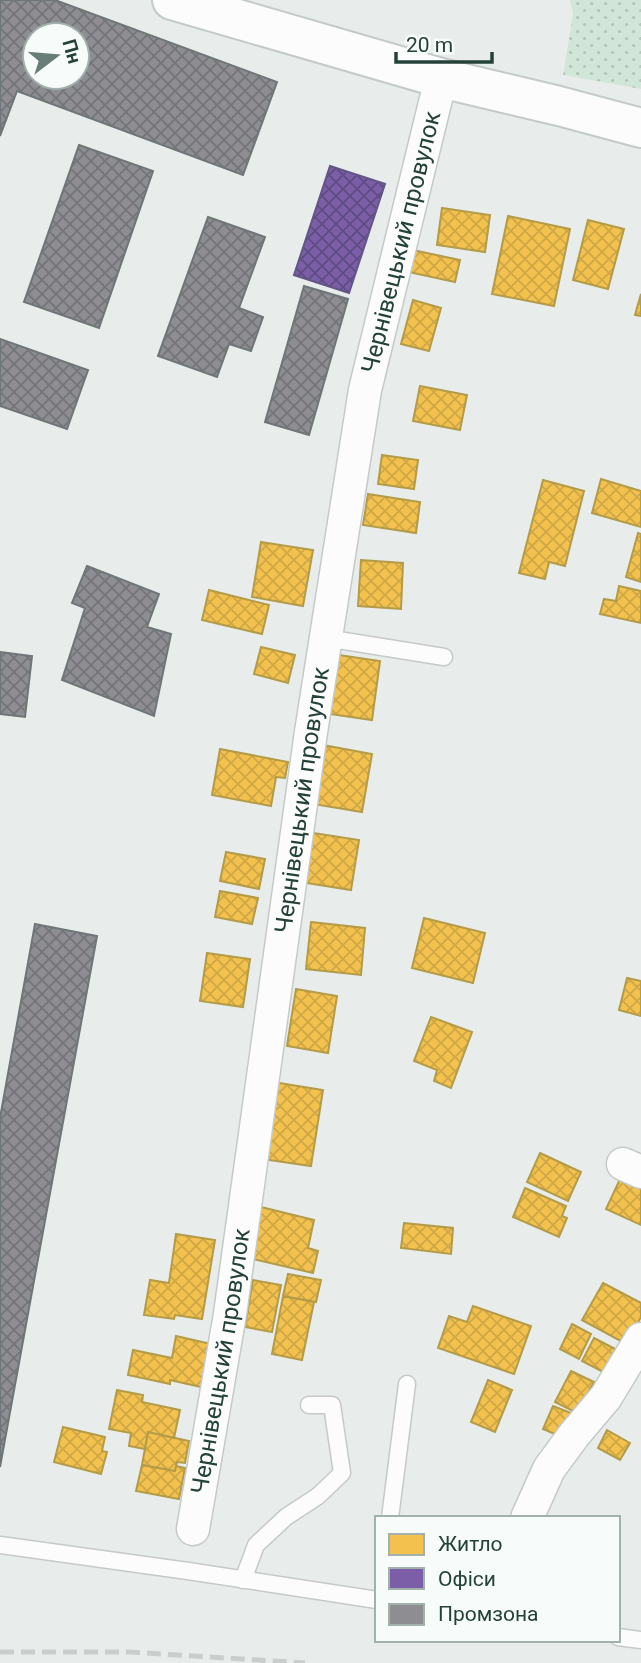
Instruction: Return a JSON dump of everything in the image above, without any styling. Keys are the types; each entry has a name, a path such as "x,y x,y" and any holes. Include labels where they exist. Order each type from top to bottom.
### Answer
{"street":[{"path":"173,0 440,78 641,128"},
{"name":"Чернівецький провулок","path":"193,1529 230,1314 310,732 365,390 440,78"},
{"path":"528,1516 549,1469 573,1435 606,1397 641,1339"}],"lane":[{"path":"326,639 444,657"},
{"path":"390,1516 407,1384"},
{"path":"243,1580 256,1545 286,1517 318,1496 342,1473 332,1405 309,1405"},
{"path":"0,1545 375,1600"},
{"path":"620,1637 641,1640"}],"green space":[{"path":"570,0 641,0 641,89 563,75 573,14"}],"building: Житло":[{"path":"442,208 490,215 485,252 437,245"},
{"path":"508,216 570,229 554,306 492,294"},
{"path":"588,220 624,229 608,289 573,280"},
{"path":"408,249 460,260 455,282 404,271"},
{"path":"641,294 641,316 635,315"},
{"path":"413,300 441,308 429,351 401,344"},
{"path":"420,386 467,395 460,430 413,421"},
{"path":"382,455 418,460 414,489 378,484"},
{"path":"601,479 641,491 641,527 592,513"},
{"path":"543,480 584,491 565,566 549,562 545,579 519,573"},
{"path":"368,494 420,502 416,533 363,525"},
{"path":"638,533 641,534 641,582 626,577"},
{"path":"261,542 313,550 303,606 252,597"},
{"path":"361,560 403,563 401,609 358,606"},
{"path":"619,586 641,591 641,623 600,614 604,599 616,601"},
{"path":"209,590 269,605 262,634 202,620"},
{"path":"261,647 295,655 288,683 254,674"},
{"path":"332,654 380,661 372,720 323,713"},
{"path":"323,745 372,754 362,812 313,804"},
{"path":"220,749 288,762 285,778 276,777 271,806 212,795"},
{"path":"307,832 359,840 351,890 300,882"},
{"path":"226,852 265,859 259,889 220,881"},
{"path":"220,891 258,898 252,924 215,917"},
{"path":"424,918 485,933 473,983 412,968"},
{"path":"311,922 365,928 361,975 306,969"},
{"path":"207,953 250,959 243,1007 200,1001"},
{"path":"627,978 641,981 641,1016 619,1010"},
{"path":"296,989 337,996 328,1053 287,1046"},
{"path":"431,1017 472,1032 451,1088 434,1081 437,1070 414,1061"},
{"path":"273,1082 323,1090 311,1166 262,1159"},
{"path":"540,1153 581,1172 568,1201 527,1182"},
{"path":"620,1179 641,1189 641,1225 606,1209"},
{"path":"525,1188 566,1206 562,1216 567,1218 559,1237 513,1217"},
{"path":"261,1207 314,1220 308,1248 318,1251 313,1273 249,1258"},
{"path":"404,1223 453,1228 451,1254 401,1248"},
{"path":"176,1234 215,1240 202,1319 175,1315 174,1319 144,1315 150,1280 169,1283"},
{"path":"288,1274 321,1280 316,1302 283,1296"},
{"path":"253,1280 281,1285 272,1332 245,1327"},
{"path":"603,1283 641,1303 641,1317 626,1344 582,1320"},
{"path":"283,1296 314,1302 302,1360 272,1354"},
{"path":"473,1306 531,1326 514,1374 438,1348 449,1316 467,1322"},
{"path":"572,1324 591,1334 579,1359 560,1349"},
{"path":"176,1336 211,1344 201,1387 128,1375 133,1350 172,1358"},
{"path":"594,1338 619,1351 607,1374 582,1361"},
{"path":"571,1371 594,1382 577,1413 555,1402"},
{"path":"488,1380 512,1390 495,1432 471,1422"},
{"path":"117,1390 143,1395 142,1402 180,1410 174,1438 148,1432 145,1449 129,1446 131,1433 109,1429"},
{"path":"553,1406 576,1415 566,1439 543,1429"},
{"path":"63,1427 105,1437 102,1451 107,1452 101,1474 54,1462"},
{"path":"607,1430 630,1443 620,1460 598,1448"},
{"path":"148,1432 189,1441 185,1463 177,1462 175,1471 142,1465"},
{"path":"142,1465 175,1471 176,1466 185,1468 179,1499 136,1491"}],"building: Офіси":[{"path":"330,166 385,184 349,293 294,275"}],"building: Промзона":[{"path":"0,0 55,0 277,82 243,175 17,91 0,136"},
{"path":"79,145 153,171 99,328 24,302"},
{"path":"208,217 265,237 239,308 263,317 251,351 229,344 217,377 158,356"},
{"path":"304,286 348,299 309,435 265,422"},
{"path":"0,339 88,370 67,429 0,406"},
{"path":"87,566 159,594 147,627 171,634 154,716 62,680 85,608 72,603"},
{"path":"0,652 32,656 25,717 0,714"},
{"path":"35,924 97,936 0,1467 0,1118"}],"railway":[{"path":"0,1652 130,1652 305,1663"}]}
